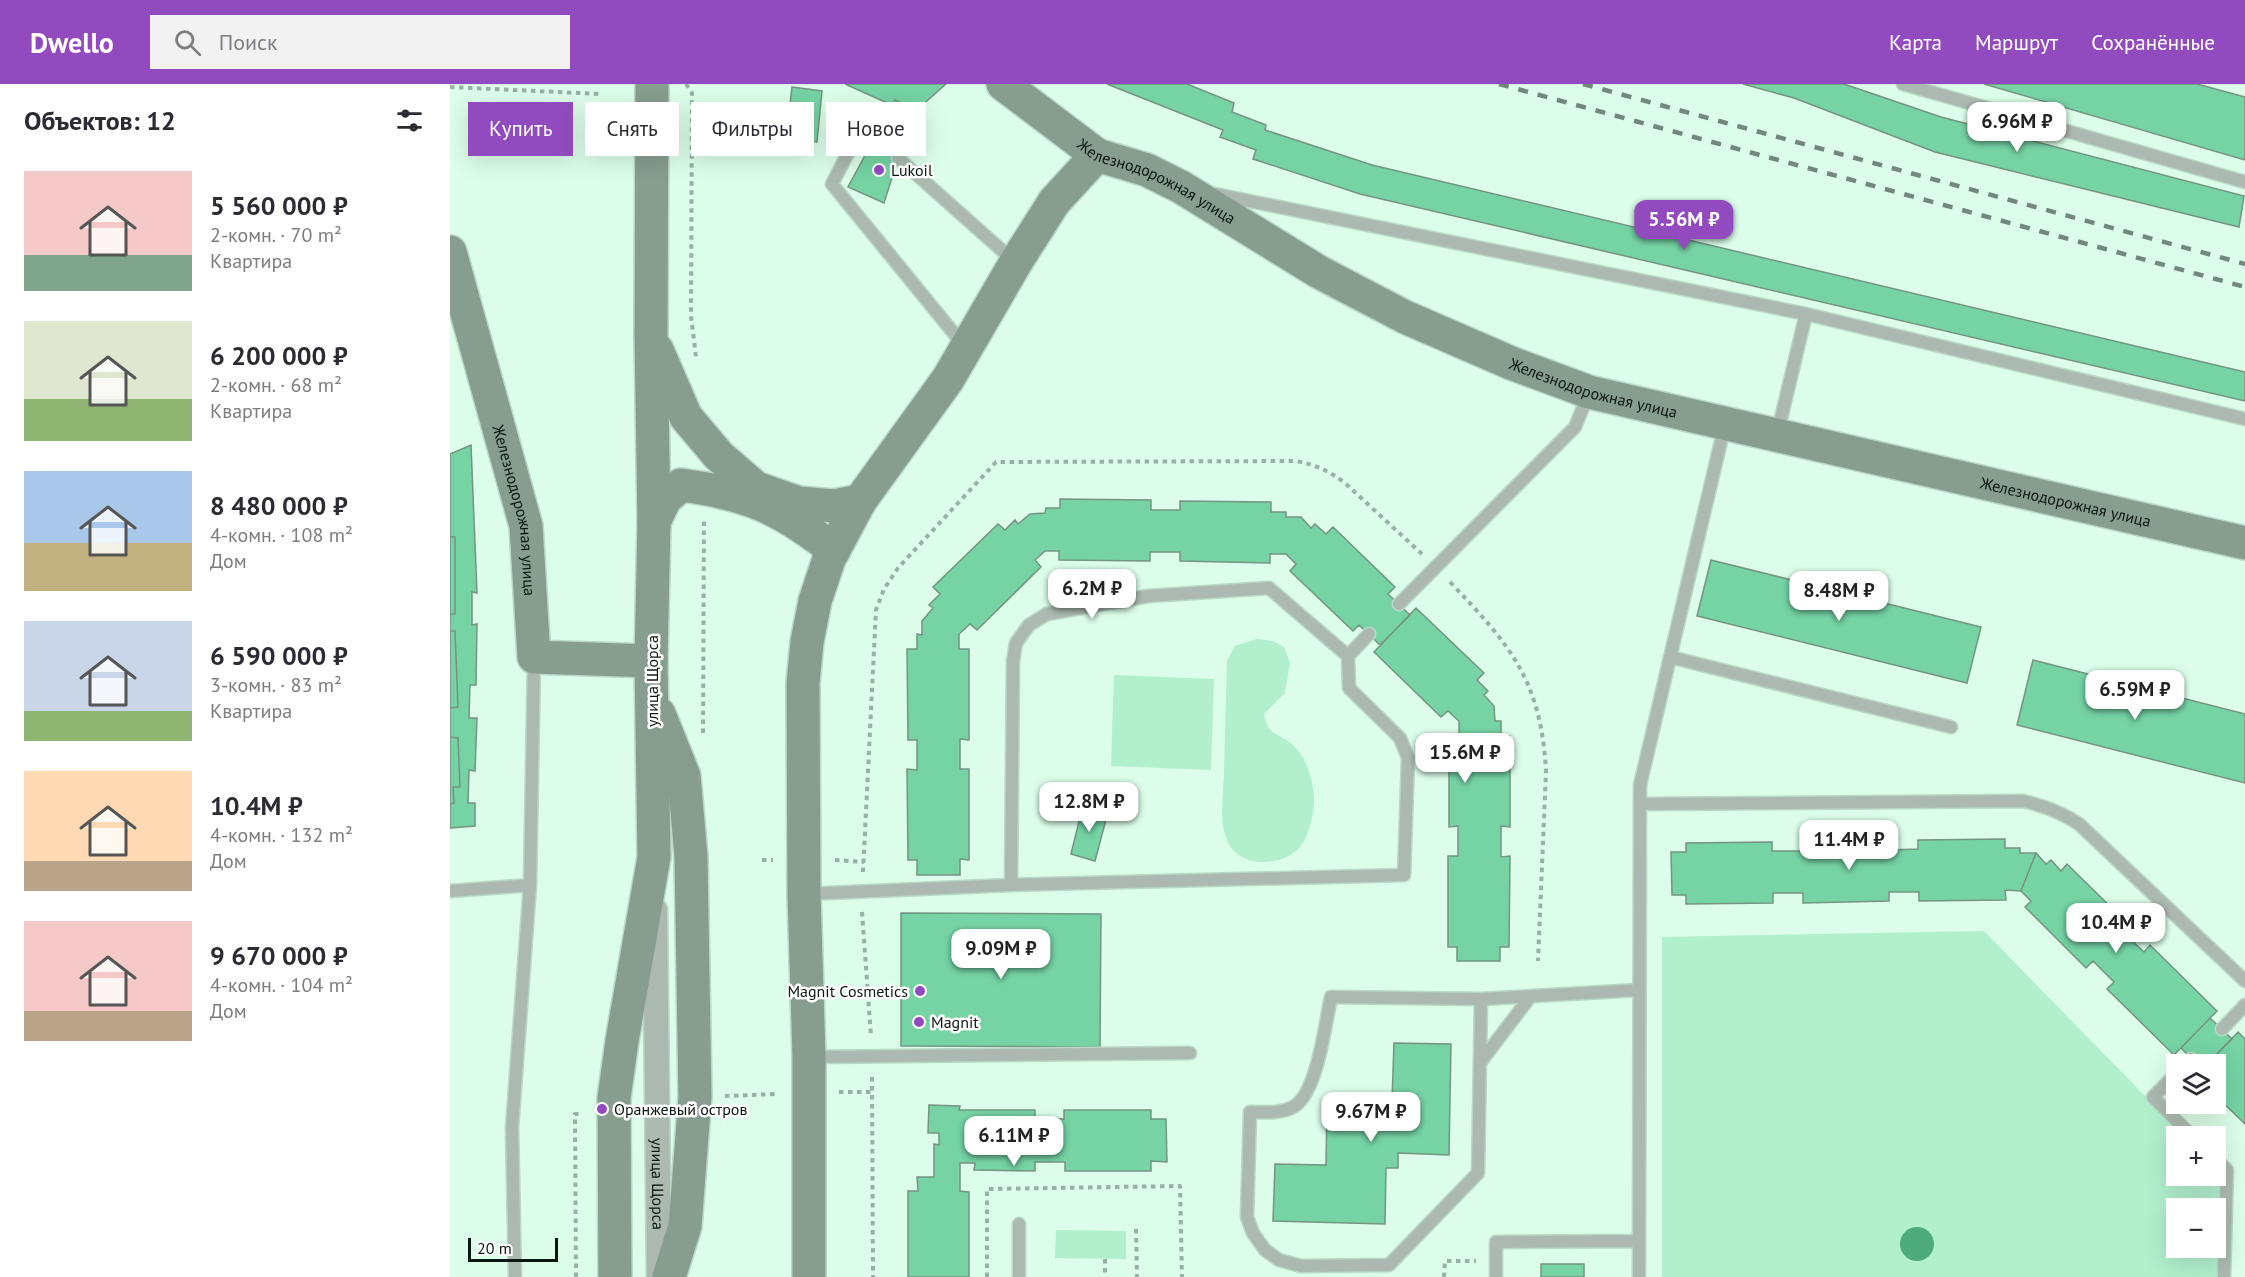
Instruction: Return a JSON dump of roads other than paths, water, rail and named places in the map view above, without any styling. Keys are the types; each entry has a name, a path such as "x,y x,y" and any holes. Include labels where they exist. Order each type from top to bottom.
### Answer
{"street":[{"name":"улица Щорса","path":"652,84 651,334 654,522 651,696 659,1277"},
{"name":"Железнодорожная улица","path":"1003,84 1097,155 1147,170 1181,187 1319,272 1405,317 1511,363 1589,392 2245,543"},
{"path":"809,1277 809,1057 804,894 803,683 807,642 816,601 834,550 860,501 948,379 1054,202 1097,155"},
{"name":"Железнодорожная улица","path":"450,255 526,526 534,657"},
{"path":"651,334 686,417 718,456 756,488 800,503 834,506 860,501"},
{"path":"654,522 665,499 681,485 705,488 729,492 760,502 786,515 834,550"},
{"path":"534,657 651,661"},
{"path":"651,696 684,776 691,857 695,1097 685,1226 669,1277"},
{"path":"615,1277 614,1098 654,857"}],"lane":[{"path":"1904,84 2245,182"},
{"path":"846,156 832,184 966,348"},
{"path":"898,158 1016,262"},
{"path":"1181,187 1806,314 2245,419"},
{"path":"1777,437 1806,314"},
{"path":"1399,604 1575,427 1589,392"},
{"path":"1639,1277 1640,785 1725,422"},
{"path":"1011,885 1012,661 1016,643 1029,625 1047,614 1148,596 1269,588 1348,656"},
{"path":"804,894 1011,885 1404,874 1408,758 1400,738 1349,688 1348,656 1369,634"},
{"path":"515,1277 512,1128 530,885 534,657"},
{"path":"1670,657 1951,727"},
{"path":"1640,804 2023,801 2044,806 2060,812 2079,824 2245,981"},
{"path":"450,891 530,885"},
{"path":"1481,999 1478,1173 1389,1265 1301,1266 1279,1260 1265,1250 1253,1233 1247,1216 1250,1112 1276,1112 1293,1108 1304,1099 1312,1084 1331,997 1481,999 1639,990"},
{"path":"1480,1062 1530,997"},
{"path":"2222,1029 2245,1005"},
{"path":"809,1057 1190,1053"},
{"path":"2166,1084 2153,1097 2166,1110"},
{"path":"2170,1114 2182,1126"},
{"path":"2224,1277 2226,1169"},
{"path":"1019,1224 1019,1277"},
{"path":"1496,1277 1496,1242 1639,1241"}],"railway":[{"path":"1499,84 2245,287"},
{"path":"1583,84 2245,264"}],"place":[{"name":"Lukoil","path":"879,170"},
{"name":"Magnit Cosmetics","path":"920,991"},
{"name":"Magnit","path":"919,1022"},
{"name":"Оранжевый остров","path":"602,1109"}]}
